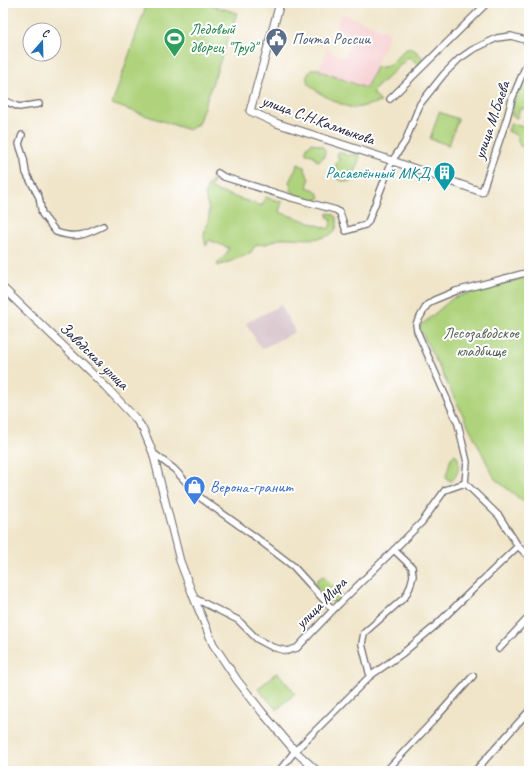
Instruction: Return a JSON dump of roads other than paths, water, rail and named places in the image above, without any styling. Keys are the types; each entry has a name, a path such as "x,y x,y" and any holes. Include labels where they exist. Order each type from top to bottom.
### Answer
{"street":[{"name":"улица С.Н.Калмыкова","path":"280,3 250,111 276,123 482,192"},
{"path":"390,99 487,3"},
{"path":"218,173 224,177 336,210 340,212 346,231 365,225 368,222 392,161 405,142 420,104 459,59 472,50 497,38 510,36 529,41"},
{"name":"улица М.Баева","path":"482,192 512,99 529,58"},
{"path":"3,100 19,107 39,104"},
{"path":"22,135 19,144 24,159 26,173 39,197 42,214 56,232 78,236 89,234 103,226"},
{"path":"529,272 456,291 434,300 427,305 416,324 416,332 458,424 467,462 465,483 499,516 518,546 529,556"},
{"name":"Заводская улица","path":"3,288 122,404 142,429 153,453"},
{"path":"153,453 180,561 213,644 237,680 295,751 317,771"},
{"path":"153,453 174,469 202,499 293,566 333,610"},
{"name":"улица Мира","path":"194,598 238,620 258,639 272,647 286,651 297,648 333,610 422,522 445,490 465,483"},
{"path":"279,771 295,751 370,676 403,653 435,626 518,546"},
{"path":"370,676 362,644 364,633 405,597 412,582 412,567 394,550"},
{"path":"499,649 529,617"},
{"path":"386,771 473,676"},
{"path":"475,771 529,711"}],"place":[{"name":"Ледовый дворец \"Труд\"","path":"175,58"},
{"name":"Почта России","path":"277,58"},
{"name":"Расаелённый МКД","path":"445,192"},
{"name":"Верона-гранит","path":"195,506"}],"park label":[{"name":"Лесозаводское кладбище","path":"481,342"}]}
